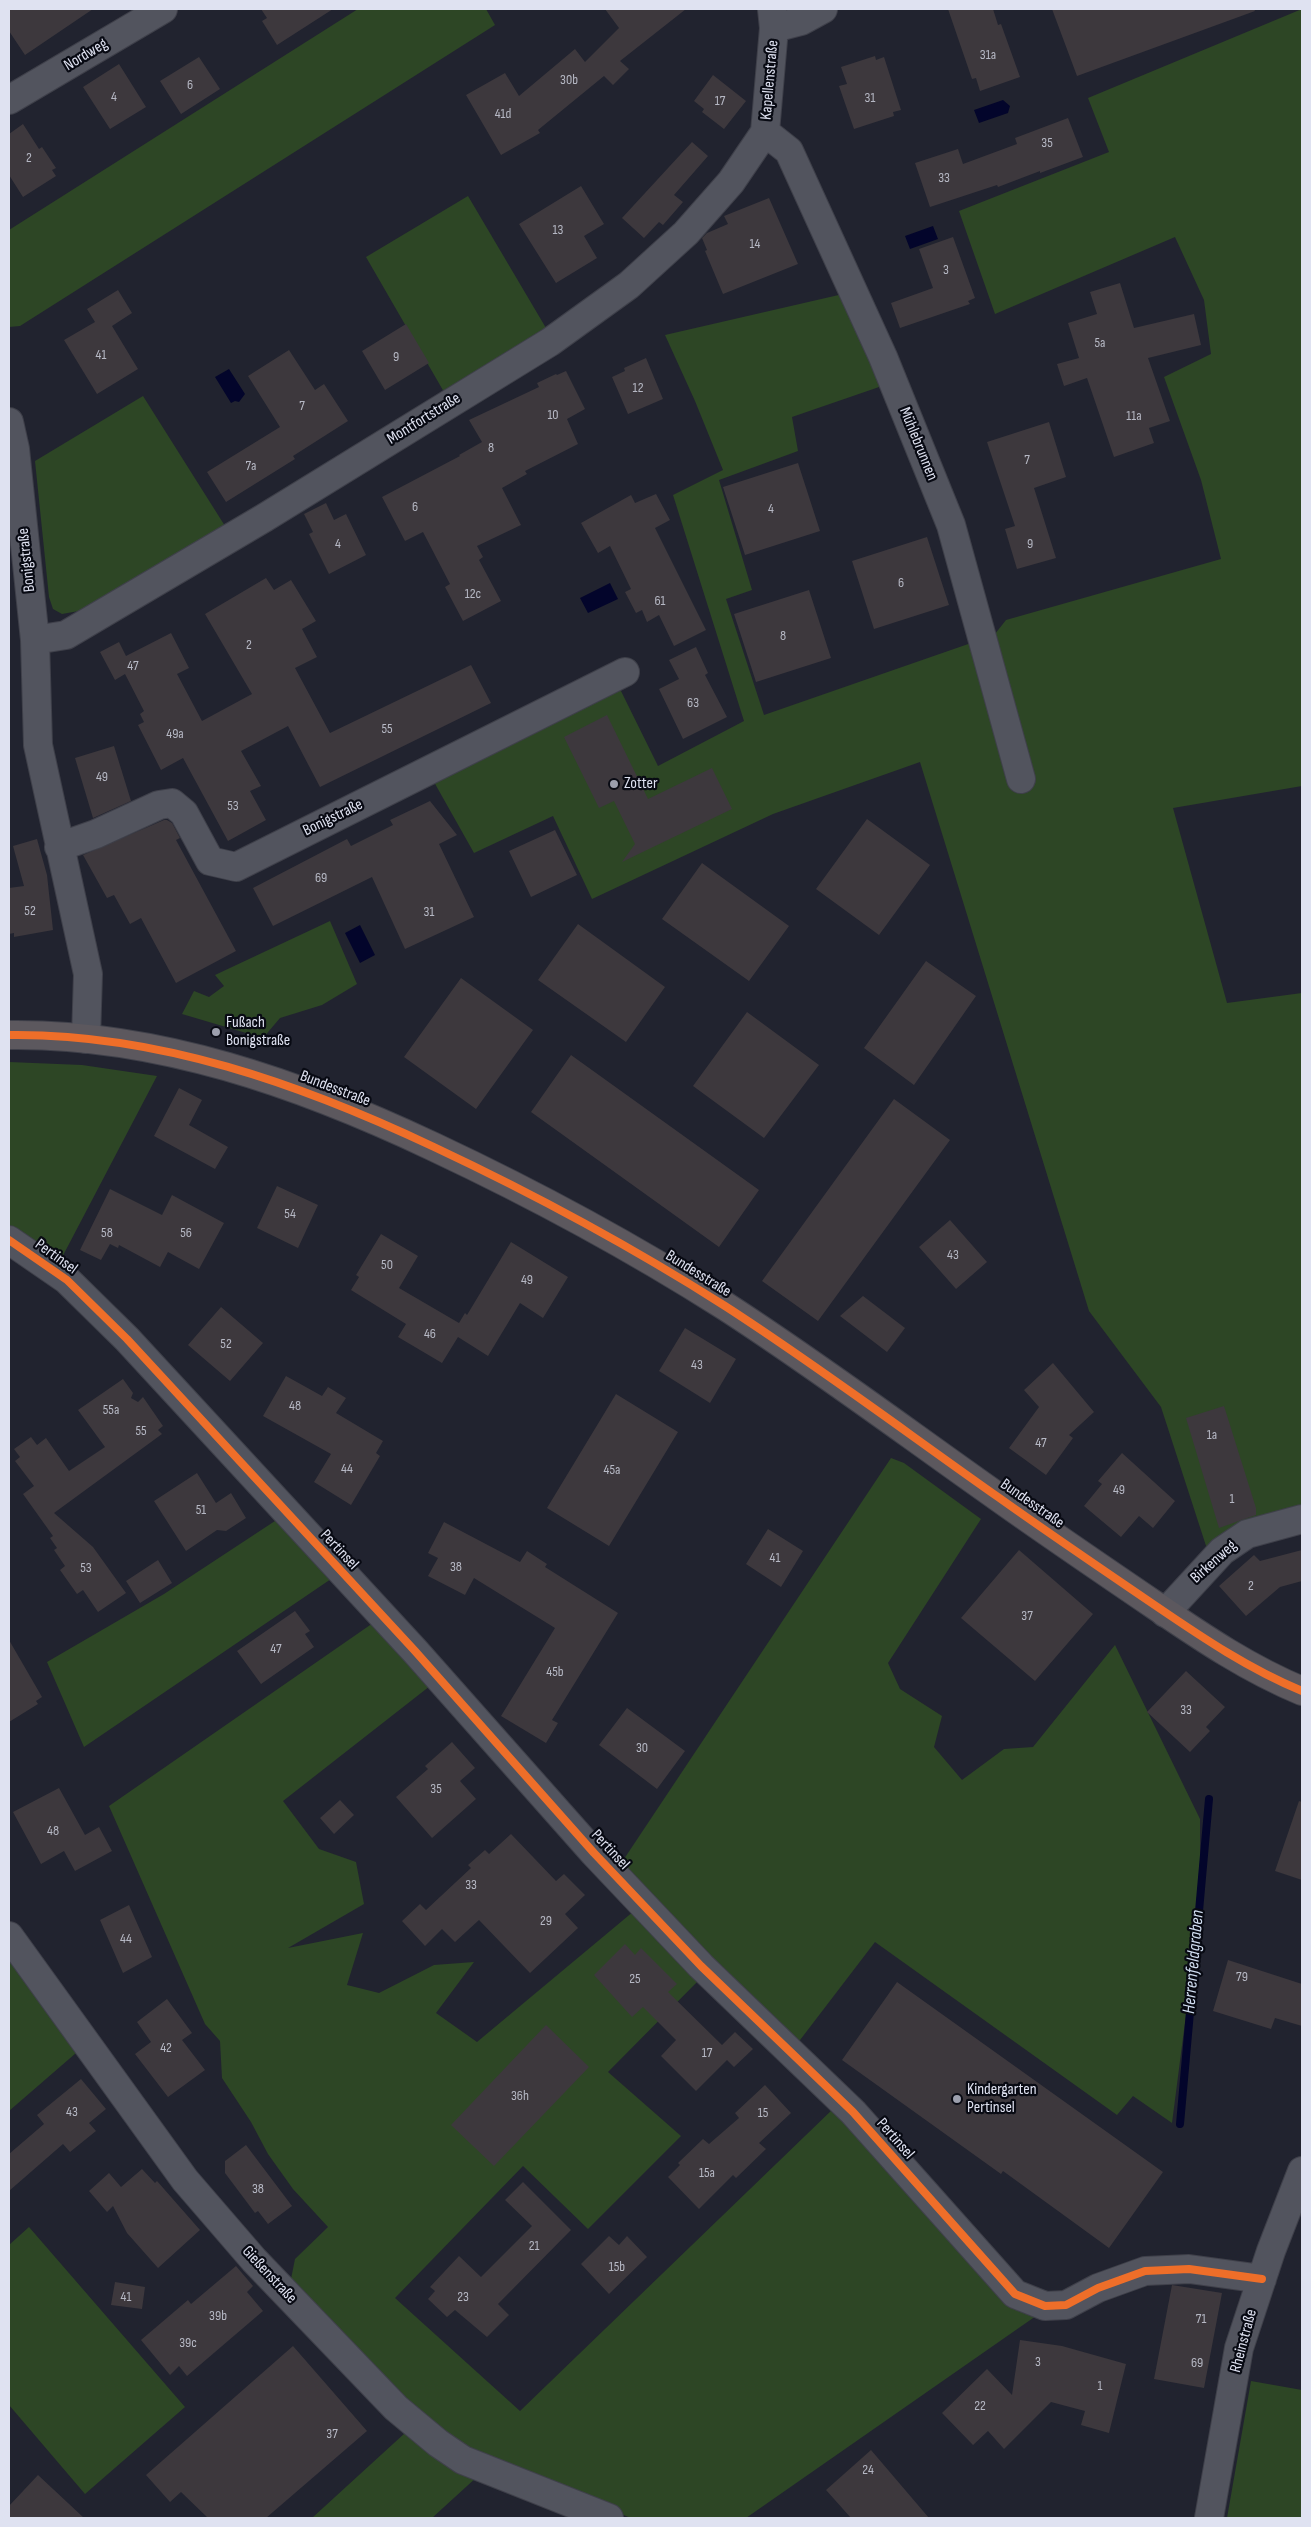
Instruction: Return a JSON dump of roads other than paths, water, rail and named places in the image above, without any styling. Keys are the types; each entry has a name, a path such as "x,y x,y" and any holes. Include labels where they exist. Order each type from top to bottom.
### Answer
{"main road":[{"name":"Bundesstraße","path":"9,1035 124,1043 190,1056 265,1078 384,1123 508,1182 628,1247 727,1308 1165,1613 1226,1653 1270,1678 1302,1691"}],"street":[{"name":"Nordweg","path":"9,100 163,9"},
{"name":"Kapellenstraße","path":"765,132 773,18 800,21 823,9"},
{"name":"Montfortstraße","path":"35,640 66,635 264,518 550,342 629,285 686,233 731,182 765,132"},
{"name":"Mühlebrunnen","path":"765,132 790,151 883,357 952,525 1021,779"},
{"name":"Bonigstraße","path":"9,422 15,449 35,640 38,745 88,974 86,1039"},
{"name":"Bonigstraße","path":"60,847 96,834 159,805 172,803 184,813 210,861 236,866 625,672"},
{"name":"Pertinsel","path":"9,1240 67,1280 127,1339 414,1651 594,1853 701,1966 853,2112 1015,2294 1045,2306 1066,2305 1098,2288 1145,2271 1189,2269 1262,2278"},
{"name":"Birkenweg","path":"1165,1613 1222,1551 1247,1534 1302,1519"},
{"name":"Gießenstraße","path":"9,1936 185,2180 254,2260 396,2408 438,2444 463,2460 609,2518"},
{"name":"Rheinstraße","path":"1210,2518 1239,2348 1262,2278 1302,2171"}],"water":[{"path":"1003,100 1010,106 1008,113 979,123 974,110"},
{"path":"933,226 938,239 910,249 905,236"},
{"path":"229,369 245,394 239,402 231,403 215,377"},
{"path":"610,583 618,599 588,613 580,598"},
{"path":"360,925 375,955 360,963 345,933"}],"waterway":[{"name":"Herrenfeldgraben","path":"1180,2124 1209,1799"}],"place":[{"name":"Zotter","path":"614,784"},
{"name":"Fußach Bonigstraße","path":"216,1032"},
{"name":"Kindergarten Pertinsel","path":"957,2099"}]}
